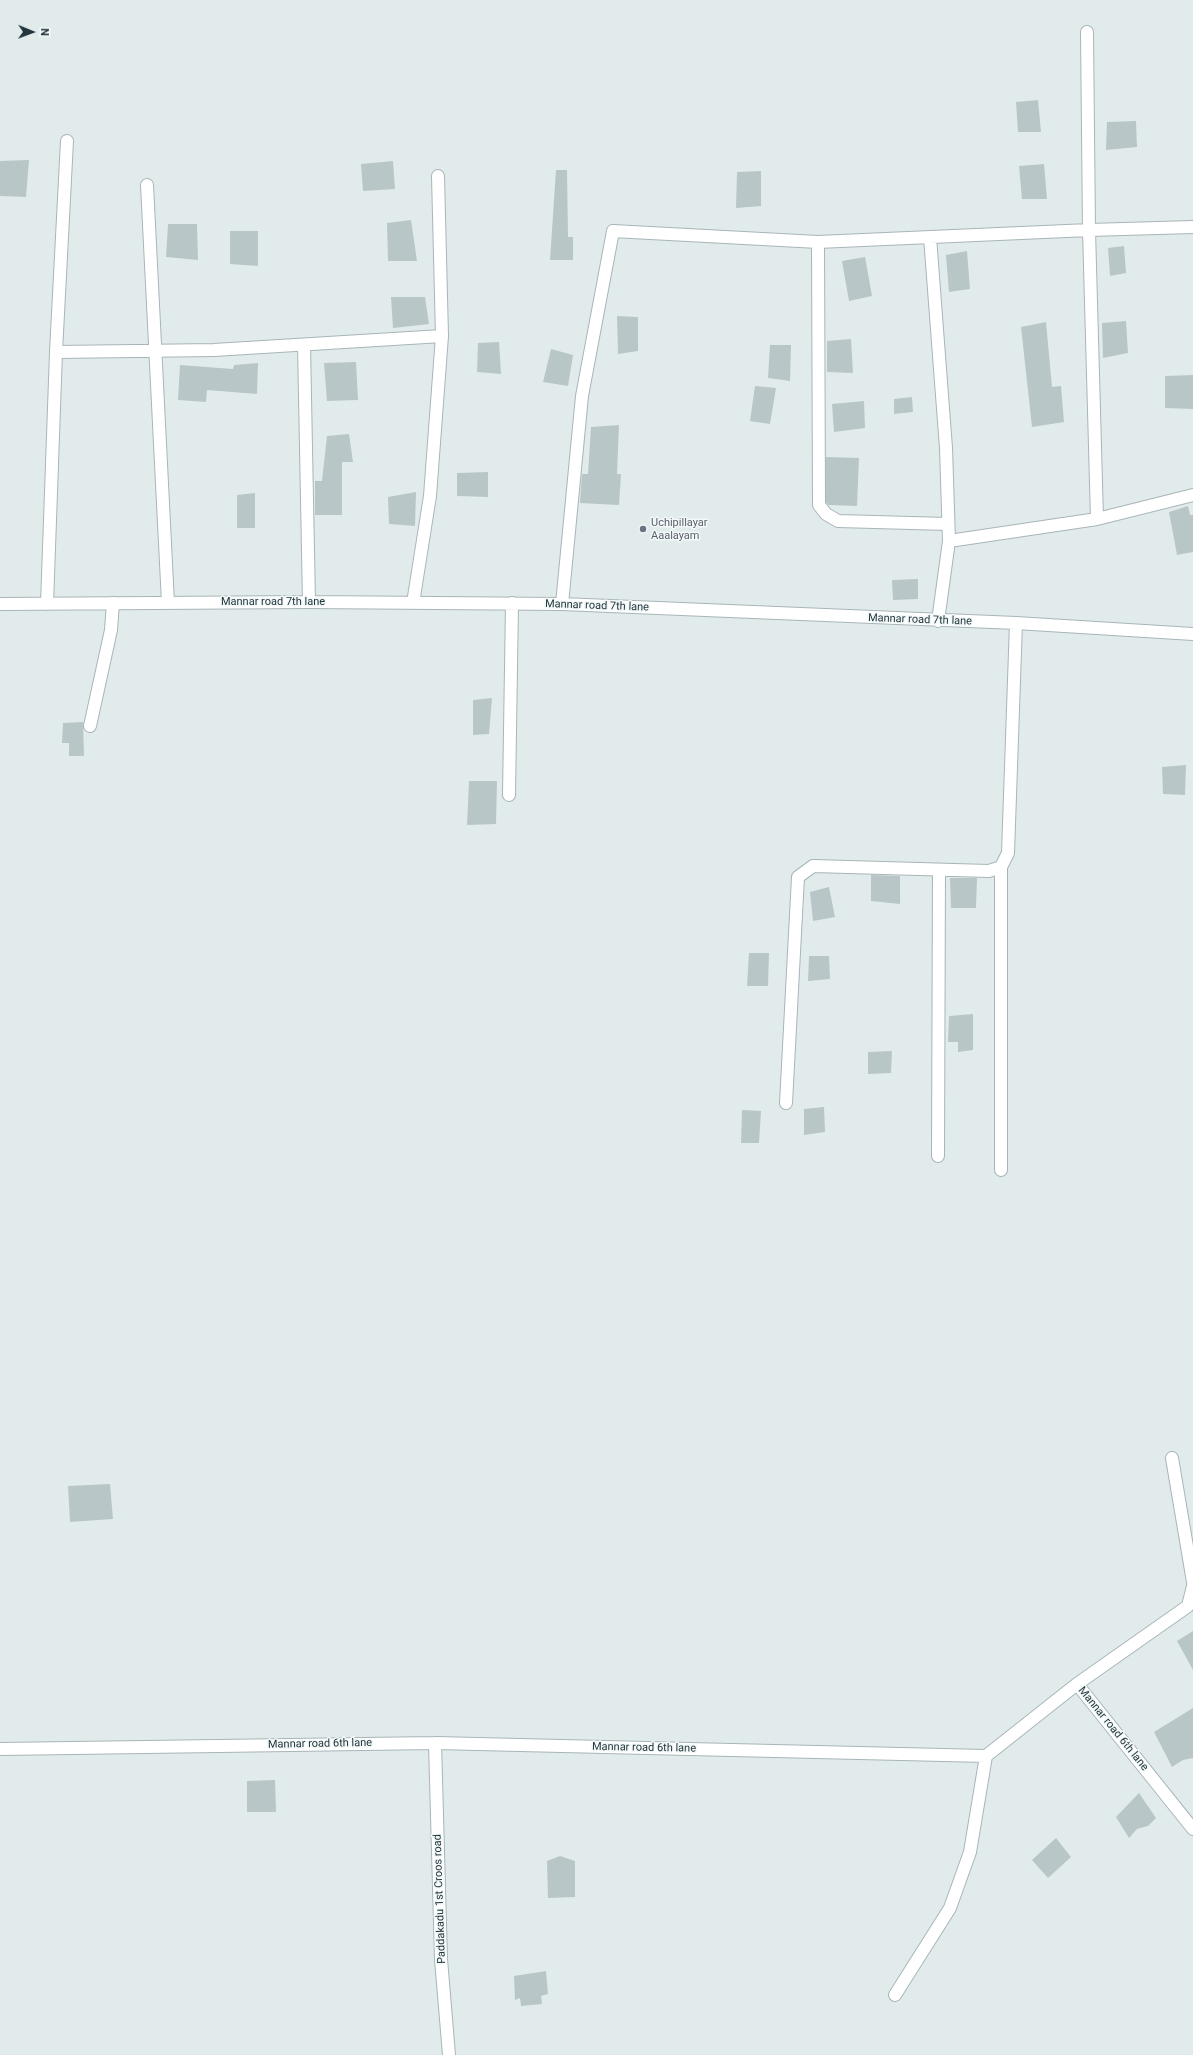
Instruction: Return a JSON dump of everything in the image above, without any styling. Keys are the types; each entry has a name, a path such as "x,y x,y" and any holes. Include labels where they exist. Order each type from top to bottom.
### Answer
{"street":[{"path":"1087,32 1089,230 1097,518"},
{"path":"47,604 56,352 67,141"},
{"path":"413,603 430,496 442,336 438,176"},
{"path":"147,185 168,603"},
{"path":"562,604 582,396 613,231 818,242 1089,230 1193,228"},
{"path":"930,237 946,448 949,541 938,621"},
{"path":"818,242 819,505 826,514 838,521 948,524"},
{"path":"56,352 156,352 442,336"},
{"path":"304,344 309,602"},
{"path":"949,541 1097,518 1193,495"},
{"name":"Mannar road 7th lane","path":"0,604 309,602 562,604 938,621 1016,623 1193,634"},
{"path":"90,726 111,630 113,603"},
{"path":"509,794 512,603"},
{"path":"1002,1170 1001,867 1008,853 1016,623"},
{"path":"786,1103 798,877 813,866 989,871 1001,867"},
{"path":"938,1156 939,870"},
{"path":"1172,1458 1193,1582"},
{"path":"1077,1684 1188,1606 1193,1586"},
{"name":"Mannar road 6th lane","path":"0,1749 436,1743 986,1756 1077,1684 1193,1829"},
{"name":"Paddakadu 1st Croos road","path":"436,1743 441,1959 449,2055"},
{"path":"895,1995 950,1908 970,1852 986,1756"}],"building":[{"path":"1038,100 1041,132 1018,132 1016,102"},
{"path":"1136,121 1137,147 1106,150 1107,122"},
{"path":"29,160 26,197 0,196 0,161"},
{"path":"393,161 395,189 363,191 361,164"},
{"path":"1044,164 1047,199 1022,199 1019,166"},
{"path":"556,170 567,170 568,237 573,237 573,260 550,260"},
{"path":"761,171 761,206 736,208 737,172"},
{"path":"411,220 417,261 388,261 387,223"},
{"path":"168,224 197,224 198,260 166,257"},
{"path":"230,231 258,231 258,266 230,264"},
{"path":"1124,246 1126,273 1110,276 1108,248"},
{"path":"967,251 970,289 949,292 946,255"},
{"path":"865,257 872,296 849,301 842,261"},
{"path":"391,297 425,297 429,324 393,328"},
{"path":"617,316 638,317 638,351 618,354"},
{"path":"1126,321 1128,353 1103,358 1102,323"},
{"path":"1046,322 1052,387 1061,386 1064,422 1032,427 1021,327"},
{"path":"851,339 853,373 827,372 827,341"},
{"path":"499,342 501,374 477,372 478,343"},
{"path":"770,345 791,345 790,381 768,378"},
{"path":"551,349 573,355 568,386 543,382"},
{"path":"356,362 358,400 327,401 324,363"},
{"path":"258,363 257,394 207,390 206,402 178,400 180,365 233,369 234,365"},
{"path":"1193,375 1193,409 1165,408 1165,376"},
{"path":"755,386 776,388 770,424 750,421"},
{"path":"912,397 913,412 894,414 894,399"},
{"path":"864,401 865,428 834,432 832,404"},
{"path":"619,425 617,474 621,474 619,505 580,503 582,474 588,474 591,427"},
{"path":"349,434 353,462 342,462 342,515 315,515 315,481 322,481 327,436"},
{"path":"826,457 859,458 857,506 828,505 826,502"},
{"path":"488,472 488,497 457,496 457,473"},
{"path":"416,492 415,526 389,524 388,497"},
{"path":"255,493 255,528 237,528 237,495"},
{"path":"1188,506 1190,515 1193,515 1193,552 1177,555 1169,512"},
{"path":"918,579 918,599 893,600 892,580"},
{"path":"492,698 489,734 473,735 473,700"},
{"path":"83,722 84,756 69,756 69,743 62,743 63,723"},
{"path":"1186,765 1185,795 1163,794 1162,767"},
{"path":"469,781 497,781 496,824 467,825"},
{"path":"871,875 900,876 900,904 871,901"},
{"path":"950,878 977,878 976,908 951,908"},
{"path":"829,887 835,917 813,921 810,892"},
{"path":"749,953 769,953 768,986 747,986"},
{"path":"809,956 829,956 830,979 808,981"},
{"path":"973,1014 973,1050 958,1052 958,1042 948,1042 949,1016"},
{"path":"892,1051 891,1073 868,1074 868,1052"},
{"path":"824,1107 825,1132 804,1135 804,1109"},
{"path":"742,1110 761,1111 759,1143 741,1143"},
{"path":"110,1484 113,1519 70,1522 68,1486"},
{"path":"1193,1631 1193,1670 1177,1641"},
{"path":"1193,1708 1193,1758 1183,1760 1172,1767 1154,1732"},
{"path":"275,1780 276,1812 247,1812 247,1781"},
{"path":"1139,1793 1156,1818 1148,1826 1137,1829 1129,1838 1116,1817"},
{"path":"1056,1838 1071,1857 1048,1878 1032,1860"},
{"path":"560,1856 575,1861 575,1897 548,1898 547,1861"},
{"path":"546,1971 548,1994 541,1996 542,2004 521,2006 520,1998 515,2000 514,1976"}],"place":[{"name":"Uchipillayar Aaalayam","path":"643,529"}]}
